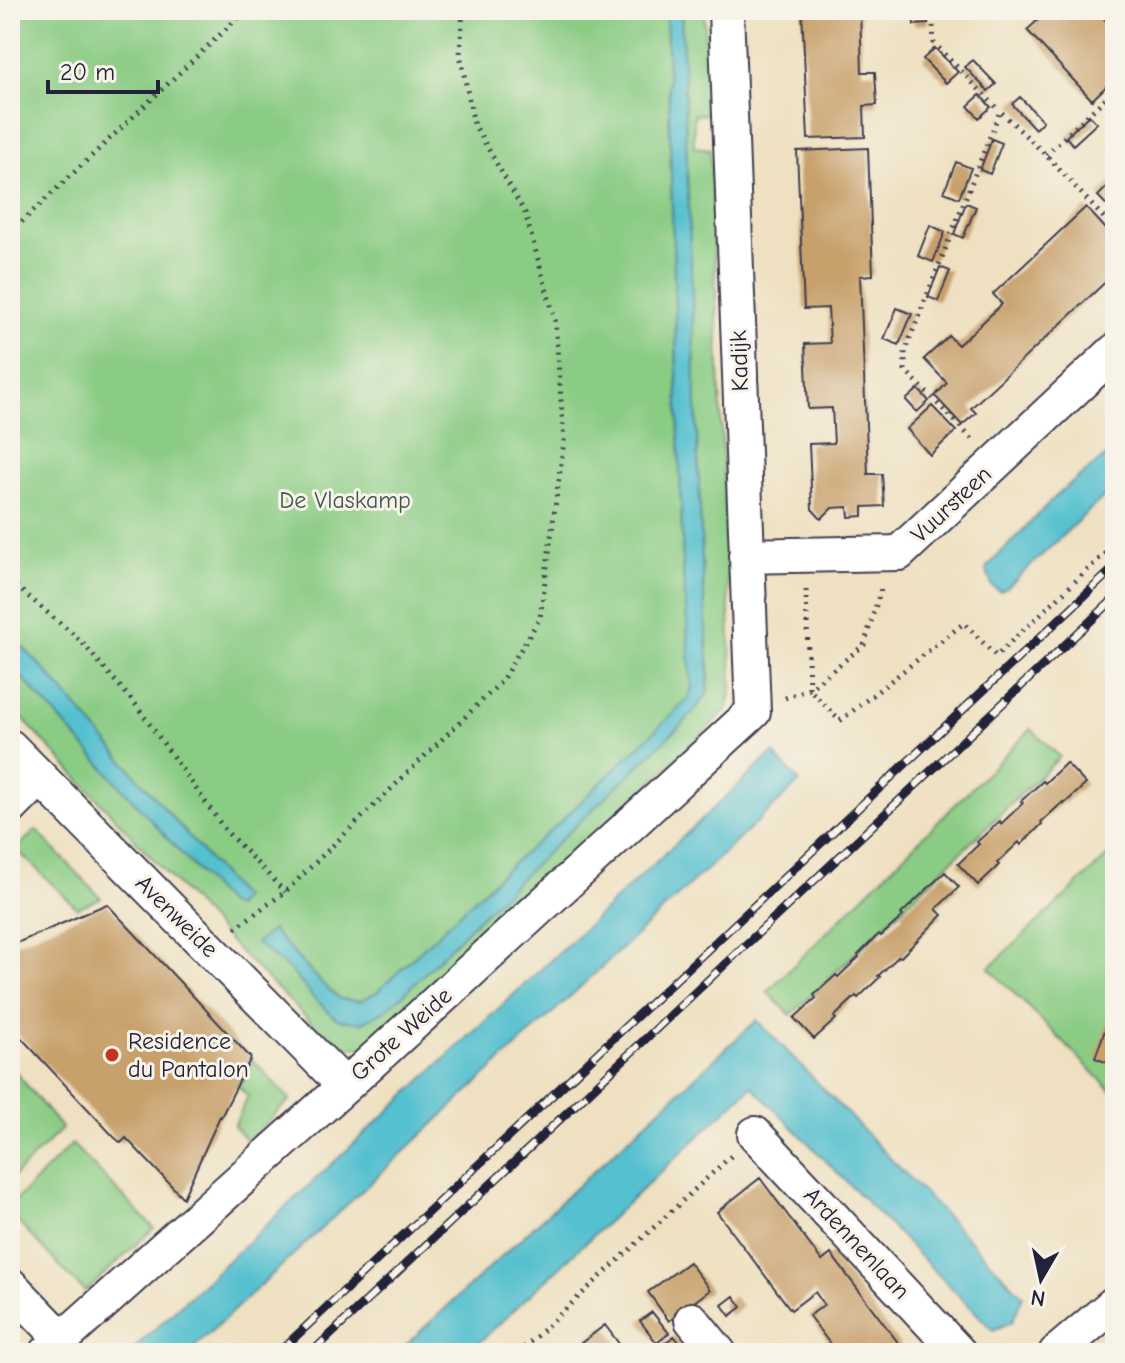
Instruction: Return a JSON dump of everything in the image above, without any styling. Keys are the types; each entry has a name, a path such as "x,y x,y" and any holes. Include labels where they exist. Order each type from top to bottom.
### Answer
{"street":[{"name":"Kadijk","path":"726,10 753,712"},
{"name":"Vuursteen","path":"746,556 899,553 1115,351"},
{"name":"Grote Weide","path":"55,1346 345,1086 753,712"},
{"name":"Avenweide","path":"10,747 345,1086"},
{"path":"10,808 40,778"},
{"name":"Ardennenlaan","path":"755,1134 959,1353"},
{"path":"10,1285 55,1346"},
{"path":"1056,1353 1115,1303"},
{"path":"692,1320 719,1353"}],"path":[{"path":"10,233 246,10"},
{"path":"209,948 285,892 501,682 540,618 564,441 555,320 525,213 474,124 460,54 463,10"},
{"path":"932,10 934,43 1046,155 1115,230"},
{"path":"1046,155 1115,89"},
{"path":"996,463 905,370 905,351 1000,111"},
{"path":"804,555 809,689 840,721 964,623 996,656 1115,544"},
{"path":"809,689 864,645 879,593 899,553"},
{"path":"10,581 80,640 136,705 226,831 285,892"},
{"path":"518,1353 755,1134"}],"green space":[{"name":"De Vlaskamp","path":"10,10 666,10 683,570 692,690 685,702 558,824 377,992 360,1001 340,999 272,930 257,942 292,972 337,1019 402,996 687,719 707,694 709,673 681,10 704,10 709,114 694,115 694,147 710,149 732,686 728,708 650,784 364,1047 346,1048 329,1040 232,944 10,705 10,664 227,904 235,908 242,898 10,634"},
{"path":"1031,729 1060,757 791,1015 767,992"},
{"path":"36,830 101,898 77,908 16,849"},
{"path":"1115,849 1115,1094 989,968"},
{"path":"251,1058 290,1100 247,1141 234,1126 248,1096 237,1085"},
{"path":"16,1072 62,1129 10,1180 10,1078"},
{"path":"72,1144 154,1228 85,1292 10,1214 10,1206"}],"water":[{"path":"666,10 681,10 709,673 707,694 687,719 402,996 384,1011 361,1023 337,1019 292,972 256,943 272,930 340,999 360,1001 377,992 558,824 685,702 692,690 683,570"},
{"path":"1115,449 1115,486 1007,588 1000,591 992,586 986,568 1060,492"},
{"path":"10,634 242,898 235,907 227,904 10,664"},
{"path":"773,753 800,782 188,1353 129,1353"},
{"path":"757,1020 1023,1296 1012,1322 993,1330 752,1086 468,1353 397,1353"}],"building":[{"path":"802,10 860,10 862,72 875,72 877,105 864,106 865,137 808,139"},
{"path":"913,10 928,10 928,24 914,25"},
{"path":"1026,10 1096,10 1115,30 1115,78 1092,100 1027,30 1037,21"},
{"path":"935,48 958,72 946,83 923,59"},
{"path":"973,60 996,84 988,91 965,67"},
{"path":"980,95 991,107 979,118 968,106"},
{"path":"1020,97 1043,121 1035,129 1012,104"},
{"path":"1089,115 1097,123 1073,145 1066,137"},
{"path":"992,139 1002,143 990,174 980,170"},
{"path":"868,148 873,275 860,276 868,474 882,474 884,506 863,507 863,516 849,517 848,507 832,508 821,519 812,509 809,444 834,443 832,408 808,409 805,344 830,343 828,308 804,309 797,151"},
{"path":"956,162 971,168 959,198 944,192"},
{"path":"1115,179 1115,214 1098,196"},
{"path":"966,203 976,207 963,238 954,234"},
{"path":"1086,207 1115,239 1115,273 971,408 976,413 962,425 935,396 947,383 924,359 949,336 958,345 980,325 1002,304 993,294"},
{"path":"930,225 945,232 933,262 918,256"},
{"path":"940,267 950,271 938,301 928,297"},
{"path":"897,308 912,314 899,345 884,339"},
{"path":"918,389 929,401 917,412 906,400"},
{"path":"932,406 956,431 930,455 907,429"},
{"path":"1066,763 1086,784 1041,822 1021,845 1019,842 978,885 958,864 979,844 977,842 1000,821 1001,824 1023,803 1021,801"},
{"path":"945,872 959,887 936,909 942,915 814,1039 794,1018 816,998 814,995 836,975 838,977 879,934 881,936 903,916 901,914"},
{"name":"Residence du Pantalon","path":"107,904 251,1058 220,1116 183,1198 126,1138 121,1143 114,1137 13,1029 19,1023 10,1014 10,946"},
{"path":"1115,1002 1115,1066 1095,1058"},
{"path":"760,1178 822,1261 831,1254 906,1353 837,1353 809,1316 824,1305 815,1292 791,1310 717,1212"},
{"path":"689,1262 710,1290 669,1321 648,1292"},
{"path":"734,1296 742,1307 730,1316 722,1305"},
{"path":"652,1312 669,1333 657,1343 640,1321"},
{"path":"605,1325 626,1353 568,1353"},
{"path":"674,1336 681,1344 685,1342 694,1353 658,1353 656,1350"}],"railway":[{"path":"278,1353 1115,567"},
{"path":"311,1353 1115,598"}],"place":[{"name":"Residence du Pantalon","path":"112,1055"}]}
